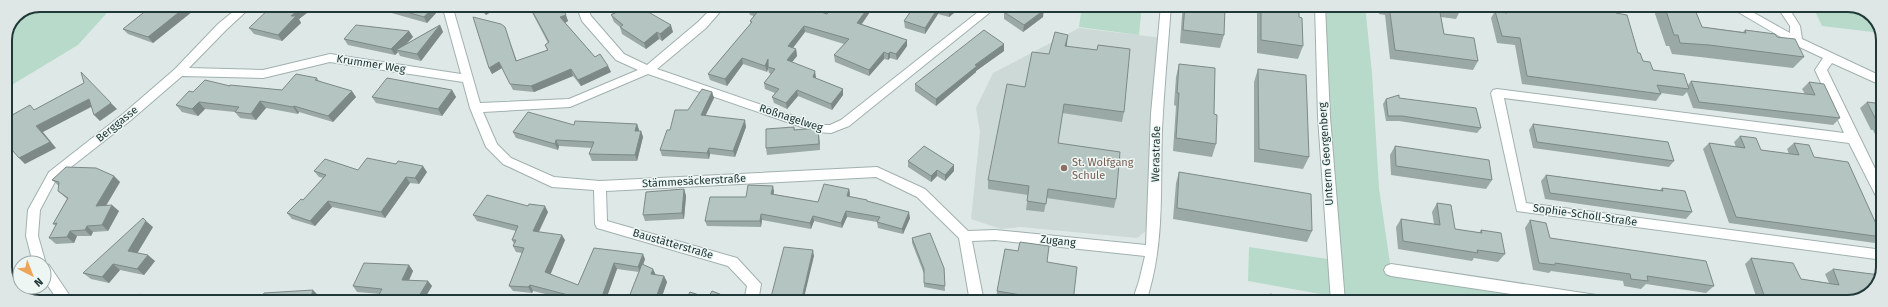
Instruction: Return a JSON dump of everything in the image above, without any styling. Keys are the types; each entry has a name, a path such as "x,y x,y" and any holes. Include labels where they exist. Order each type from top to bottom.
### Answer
{"street":[{"name":"Berggasse","path":"38,255 32,236 34,210 53,175 127,117 179,72 222,27 240,12"},
{"name":"Stämmesäckerstraße","path":"449,12 476,108 492,147 507,161 552,182 600,186 877,172 921,193 965,236"},
{"name":"Roßnagelweg","path":"584,12 586,18 620,57 648,70 820,129 831,129 845,123 985,12"},
{"path":"476,108 570,103 648,70 702,25 714,12"},
{"name":"Werastraße","path":"1142,295 1152,251 1155,214 1156,130 1165,12"},
{"name":"Unterm Georgenberg","path":"1320,12 1320,65 1323,118 1337,295"},
{"path":"1744,12 1832,58 1876,79"},
{"path":"1786,12 1795,26 1797,40"},
{"name":"Krummer Weg","path":"179,72 263,74 330,58 468,79"},
{"path":"1832,58 1826,61 1821,70 1876,184"},
{"name":"Sophie-Scholl-Straße","path":"1853,139 1497,93 1521,207 1876,255"},
{"name":"Baustätterstraße","path":"600,186 601,224 732,262 754,284 753,295"},
{"name":"Zugang","path":"965,236 995,235 1152,251"},
{"path":"965,236 976,295"},
{"path":"1391,270 1557,295"},
{"path":"52,280 62,295"}],"shaded area":[{"name":"St. Wolfgang Schule","path":"1079,28 1163,38 1146,231 1137,238 1020,227 1001,229 971,219 980,132 976,108 993,73"}],"green space":[{"path":"40,12 108,12 78,45 12,85 12,40 14,29 20,20 29,14"},
{"path":"1081,12 1141,12 1139,35 1079,27"},
{"path":"1320,12 1366,12 1372,73 1379,188 1391,270 1557,295 1326,295 1248,281 1249,247 1334,260"},
{"path":"1815,12 1851,12 1868,20 1875,32 1822,26"}],"building":[{"path":"144,12 179,12 148,37 123,29"},
{"path":"266,12 296,12 291,16 296,16 278,35 249,28"},
{"path":"406,12 429,12 424,17"},
{"path":"533,12 564,12 566,15 560,17 595,57 600,54 608,66 578,80 571,69 531,86 510,84 499,62 489,68 473,17 501,24 505,27 516,61 548,50 545,45 549,42"},
{"path":"617,12 648,12 671,25 660,34 657,32 644,43 620,27 623,25 611,15"},
{"path":"757,12 821,12 827,14 829,12 865,12 857,23 907,40 896,54 890,52 888,54 884,52 869,70 834,55 849,39 804,26 788,46 796,49 787,60 815,71 813,77 843,89 831,104 797,90 786,103 772,97 779,89 764,83 775,69 768,67 768,59 765,66 742,58 725,79 708,74 752,22 750,21"},
{"path":"910,12 935,12 925,28 904,21"},
{"path":"1004,12 1041,12 1024,25"},
{"path":"1184,12 1225,12 1224,35 1183,30"},
{"path":"1261,12 1299,12 1299,17 1302,18 1303,46 1261,40"},
{"path":"1390,12 1440,12 1444,34 1474,38 1478,61 1395,50"},
{"path":"1495,12 1616,12 1627,15 1638,53 1640,53 1643,61 1650,62 1653,70 1684,74 1689,89 1657,85 1661,94 1527,76 1520,38 1502,36"},
{"path":"1666,12 1696,12 1702,27 1746,33 1745,30 1775,34 1777,37 1795,39 1804,57 1709,45 1680,43 1678,35 1674,35"},
{"path":"356,25 409,31 391,49 344,39"},
{"path":"440,25 417,54 396,50"},
{"path":"984,30 1004,44 975,65 977,66 936,99 915,84"},
{"path":"1055,32 1068,35 1065,46 1097,50 1098,45 1130,49 1124,112 1064,104 1058,143 1120,152 1116,199 1048,189 1046,204 1027,201 1029,186 988,180 1007,84 1025,87 1032,52 1049,54"},
{"path":"1179,64 1215,68 1214,114 1217,115 1216,144 1176,138"},
{"path":"1258,69 1306,75 1309,157 1259,149"},
{"path":"81,72 111,103 94,115 89,99 36,126 50,142 19,158 12,150 12,115 30,105 34,110 84,83"},
{"path":"296,74 317,78 315,80 352,91 328,116 294,106 260,101 251,114 235,112 239,107 199,102 192,109 176,105 189,91 193,92 205,80 230,86 282,90"},
{"path":"387,78 452,90 438,109 372,97"},
{"path":"1691,81 1815,95 1809,82 1824,84 1840,118 1699,102"},
{"path":"702,89 712,92 701,115 745,120 733,151 709,148 707,153 660,150 667,130 670,130 675,110 688,110"},
{"path":"1399,95 1399,98 1476,108 1481,128 1402,116 1388,116 1386,99"},
{"path":"1867,102 1876,103 1876,120"},
{"path":"528,112 574,125 575,121 637,124 635,131 641,131 635,155 589,154 594,142 556,140 555,144 513,132"},
{"path":"1533,124 1668,142 1674,161 1537,142"},
{"path":"794,127 794,130 818,128 819,144 766,148 766,129"},
{"path":"1740,136 1756,138 1761,150 1799,155 1794,143 1809,145 1814,157 1848,162 1876,224 1876,236 1736,217 1709,143 1745,148"},
{"path":"924,146 954,165 945,175 937,170 931,176 908,161"},
{"path":"1395,146 1489,160 1492,180 1396,166"},
{"path":"367,158 396,164 398,161 423,166 415,178 406,177 381,212 328,201 310,221 287,213 301,199 303,200 326,175 314,171 325,159 358,170"},
{"path":"66,167 96,168 114,176 96,206 112,205 102,225 87,226 85,230 70,231 67,237 49,238 57,223 53,224 68,198 58,191 59,182 52,180"},
{"path":"1179,172 1311,194 1312,231 1177,208"},
{"path":"1546,175 1663,191 1662,188 1685,191 1692,212 1550,193"},
{"path":"824,184 849,189 847,196 909,212 902,229 877,222 880,217 846,211 841,223 813,216 810,223 761,214 760,221 705,221 710,197 746,197 748,185 773,186 771,194 818,202"},
{"path":"684,189 682,213 643,215 646,192"},
{"path":"487,195 528,206 529,204 545,206 533,231 562,235 545,272 578,285 594,248 643,254 638,267 614,263 603,295 568,295 530,285 528,287 509,286 524,248 513,246 516,240 512,240 518,226 473,215"},
{"path":"1437,203 1451,205 1455,229 1482,233 1481,230 1501,233 1505,254 1477,250 1478,253 1403,241 1401,219 1440,225"},
{"path":"143,218 146,221 128,251 148,255 137,269 113,264 102,277 83,273"},
{"path":"1530,220 1546,223 1550,238 1706,261 1714,286 1647,276 1648,281 1631,279 1630,274 1555,263 1555,265 1539,263"},
{"path":"930,233 944,268 945,286 924,283 924,269 912,238"},
{"path":"1020,242 1049,246 1047,262 1077,267 1074,295 1021,295 997,291 1005,249 1018,251"},
{"path":"784,247 813,250 803,295 772,295"},
{"path":"1751,258 1793,263 1801,279 1839,285 1833,269 1875,274 1870,284 1859,293 1848,295 1764,295"},
{"path":"364,263 409,265 402,280 428,281 420,295 379,295 382,289 353,286"},
{"path":"642,264 653,269 651,274 664,276 657,295 630,295"},
{"path":"313,290 311,295 263,295 264,293"},
{"path":"712,291 722,295 710,295"},
{"path":"690,292 699,295 688,295"}],"place":[{"name":"St. Wolfgang Schule","path":"1064,168"}]}
